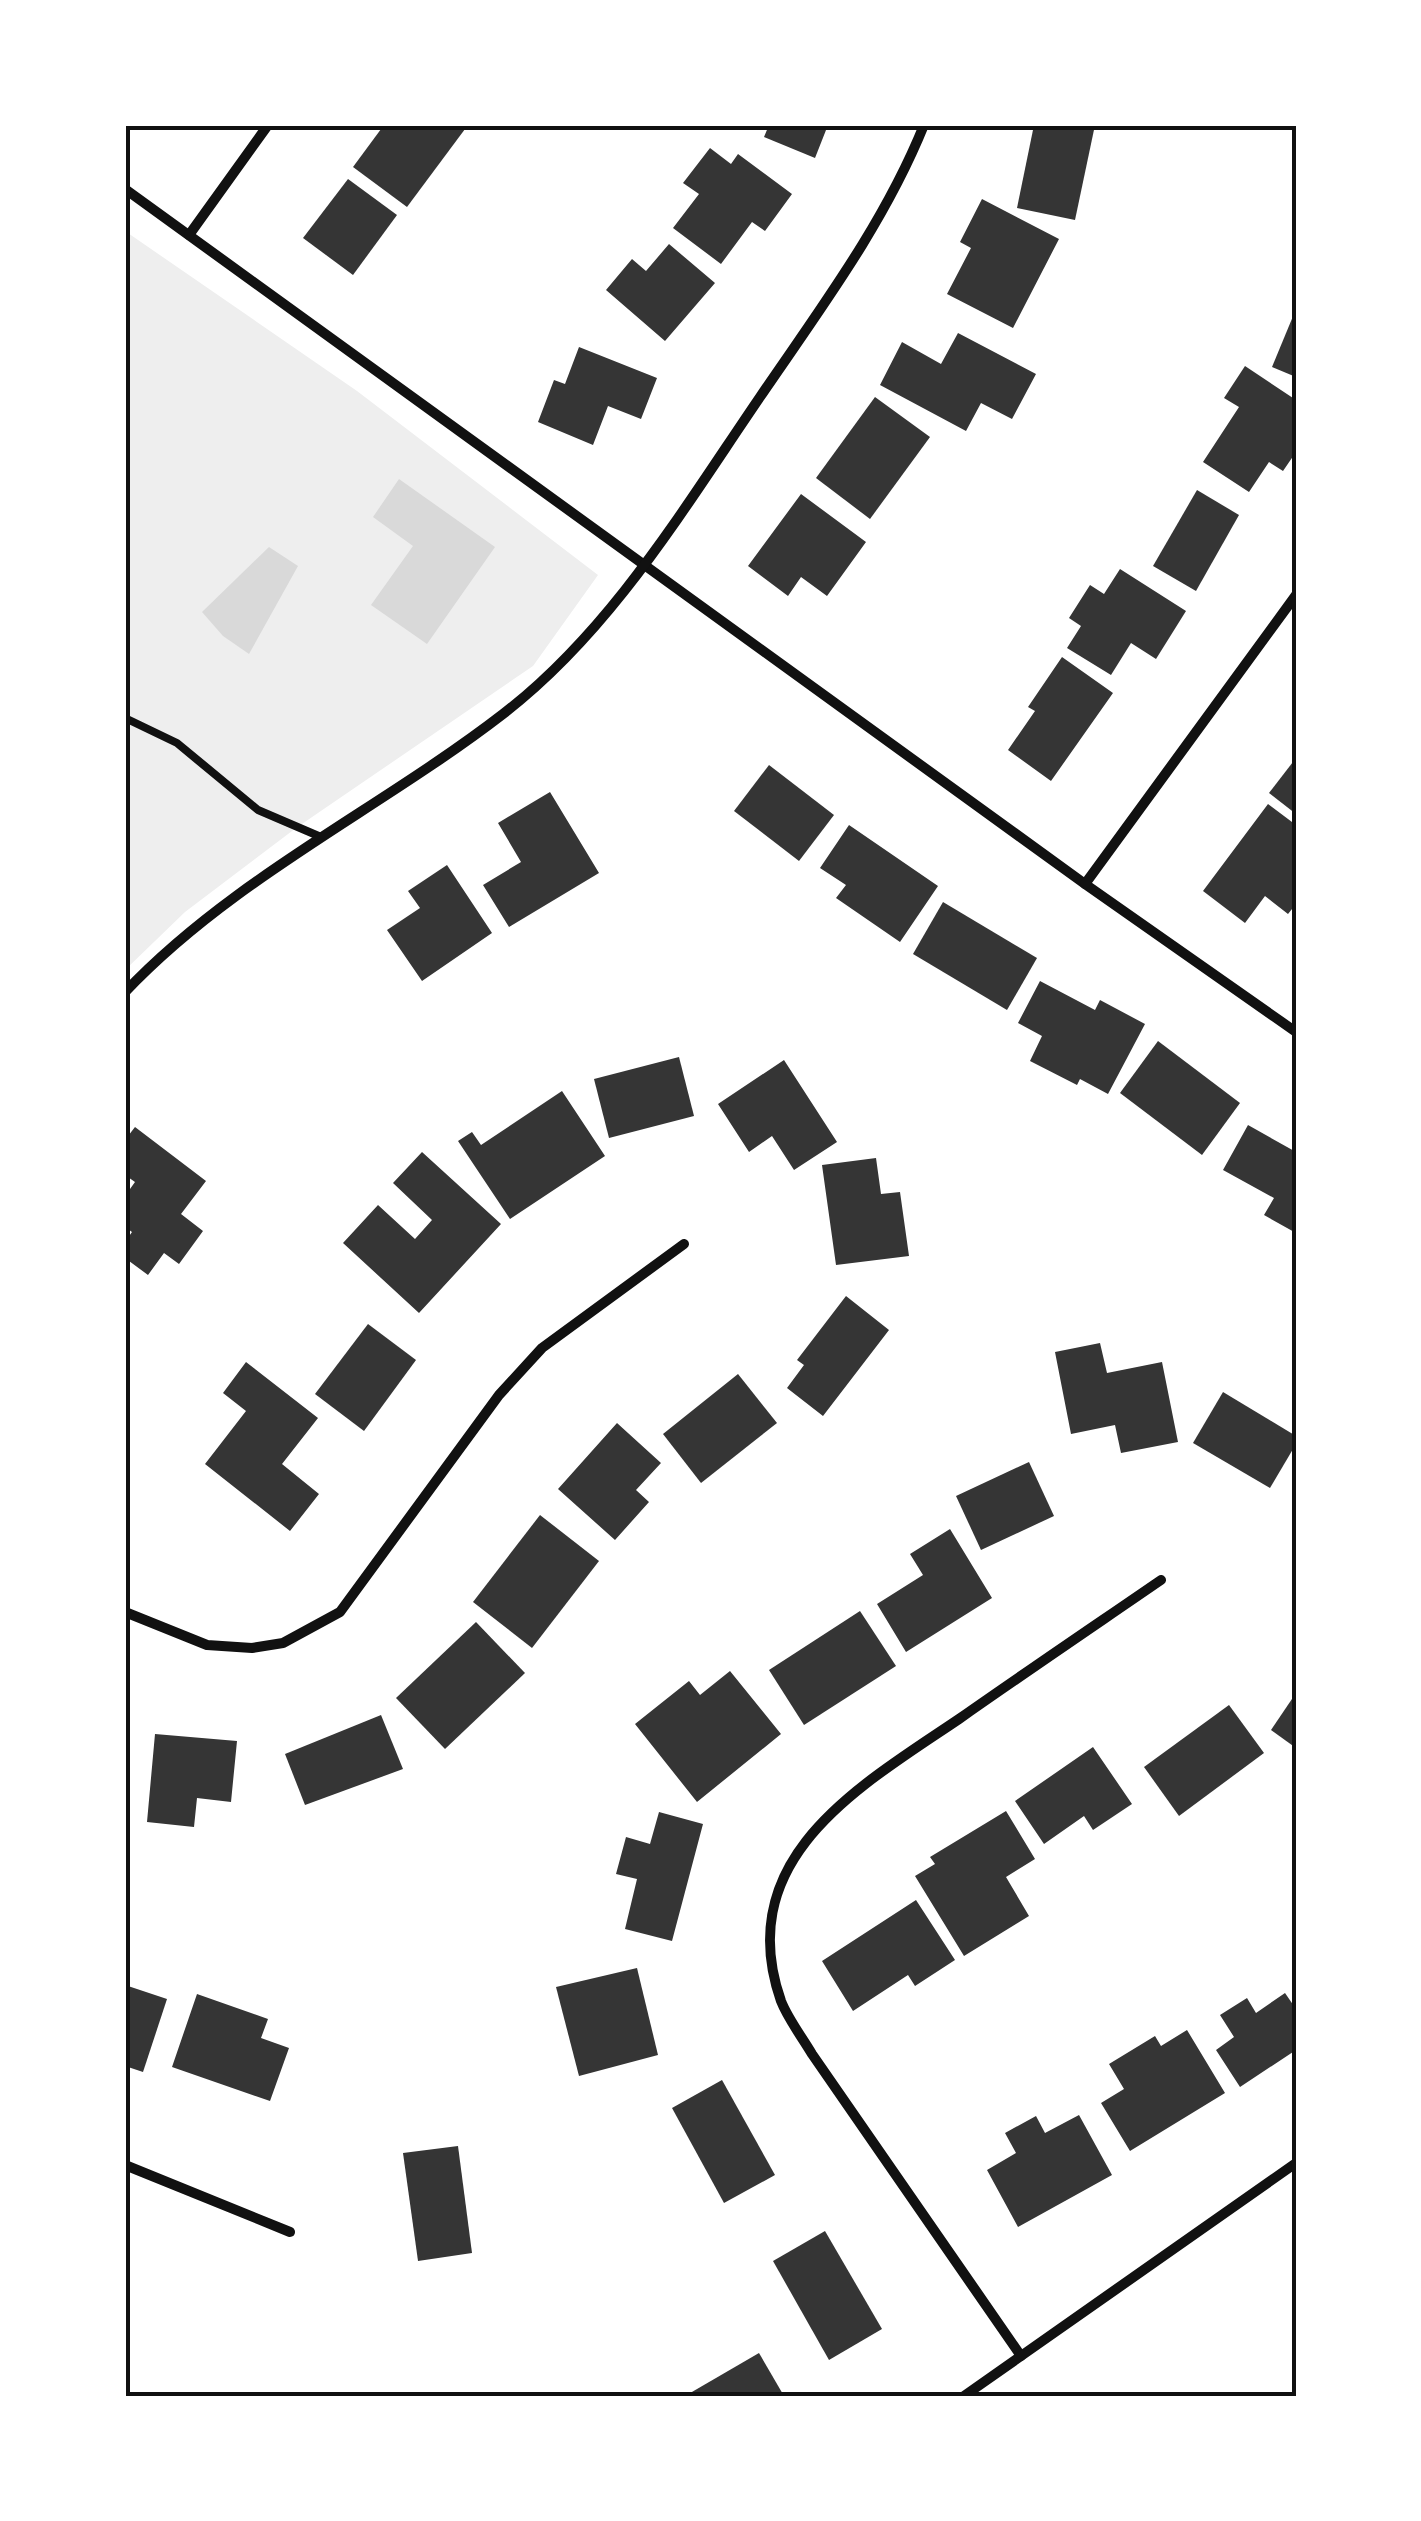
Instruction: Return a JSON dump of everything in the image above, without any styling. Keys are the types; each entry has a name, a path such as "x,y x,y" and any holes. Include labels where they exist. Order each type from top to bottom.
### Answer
{"street":[{"path":"189,235 268,125"},
{"path":"125,992 154,962 321,837 503,714 550,672 646,563 868,238 924,125"},
{"path":"125,189 1085,884 1296,1032"},
{"path":"1085,884 1296,595"},
{"path":"125,1612 206,1645 252,1648 283,1643 340,1612 499,1395 542,1348 684,1244"},
{"path":"1021,2356 782,2002 771,1948 776,1894 800,1844 852,1792 1161,1580"},
{"path":"964,2396 1296,2163"},
{"path":"125,2166 290,2232"}],"lane":[{"path":"125,718 177,743 258,810 321,837"}],"shaded area":[{"path":"125,231 357,391 598,575 533,666 296,828 185,912 125,970"},
{"path":"399,479 495,547 427,644 371,605 413,546 373,517"},
{"path":"269,547 298,566 249,654 223,636 202,612"}],"building":[{"path":"384,125 468,125 407,207 353,167"},
{"path":"769,125 828,125 815,158 764,137"},
{"path":"1034,125 1095,125 1075,220 1017,208"},
{"path":"710,148 731,164 738,154 792,194 765,231 752,222 721,264 673,228 699,194 683,183"},
{"path":"348,179 397,215 353,275 303,238"},
{"path":"982,199 1059,239 1013,328 947,294 971,248 960,242"},
{"path":"669,244 715,283 665,341 606,290 632,259 646,271"},
{"path":"1296,309 1296,377 1272,367"},
{"path":"958,333 1036,374 1012,419 981,403 966,431 880,385 902,342 941,364"},
{"path":"579,347 657,378 641,419 608,406 593,445 538,422 554,380 565,384"},
{"path":"1245,366 1296,400 1296,452 1283,471 1269,462 1249,492 1203,462 1239,407 1224,398"},
{"path":"875,397 930,437 870,519 816,478"},
{"path":"1197,490 1239,515 1196,591 1153,566"},
{"path":"801,494 866,542 827,596 801,577 788,596 748,566"},
{"path":"1120,569 1186,611 1156,659 1131,643 1111,675 1067,648 1081,626 1069,618 1090,585 1104,594"},
{"path":"1062,657 1113,693 1051,781 1008,750 1035,711 1028,707"},
{"path":"1296,758 1296,814 1269,793"},
{"path":"769,765 834,815 799,861 734,811"},
{"path":"550,792 599,873 509,927 483,885 521,862 498,823"},
{"path":"1268,804 1296,825 1296,904 1288,914 1265,896 1245,923 1203,891"},
{"path":"849,825 938,886 900,942 836,898 846,885 820,868"},
{"path":"447,865 492,933 422,981 387,930 420,908 408,891"},
{"path":"943,902 1037,958 1007,1010 913,954"},
{"path":"1040,981 1095,1010 1100,1000 1145,1024 1108,1094 1080,1079 1077,1085 1030,1061 1042,1036 1018,1023"},
{"path":"1158,1041 1240,1103 1202,1155 1120,1093"},
{"path":"679,1057 694,1116 609,1138 594,1079"},
{"path":"784,1060 837,1142 794,1170 772,1136 749,1152 718,1104"},
{"path":"562,1091 605,1156 510,1219 458,1141 472,1132 481,1145"},
{"path":"1248,1125 1296,1152 1296,1233 1264,1215 1274,1198 1223,1170"},
{"path":"135,1127 206,1181 181,1214 203,1231 179,1264 164,1253 148,1275 125,1258 125,1242 132,1232 125,1227 125,1196 135,1182 125,1175 125,1140"},
{"path":"422,1152 501,1224 419,1313 343,1243 378,1205 415,1239 432,1220 393,1183"},
{"path":"876,1158 881,1194 900,1192 909,1256 836,1265 822,1165"},
{"path":"846,1296 889,1330 823,1416 787,1388 804,1365 797,1360"},
{"path":"368,1324 416,1360 364,1431 315,1394"},
{"path":"1100,1343 1107,1373 1162,1362 1178,1442 1121,1453 1115,1425 1071,1434 1055,1352"},
{"path":"246,1362 318,1418 282,1464 319,1494 290,1531 205,1464 246,1411 223,1393"},
{"path":"738,1374 777,1423 701,1483 663,1434"},
{"path":"1223,1392 1296,1436 1296,1444 1270,1488 1193,1443"},
{"path":"617,1423 661,1463 636,1490 649,1502 615,1540 558,1489"},
{"path":"1029,1462 1054,1516 981,1550 956,1496"},
{"path":"540,1515 599,1561 532,1648 473,1602"},
{"path":"950,1529 992,1598 906,1652 877,1604 923,1575 910,1554"},
{"path":"860,1611 896,1666 804,1725 769,1670"},
{"path":"476,1622 525,1673 445,1749 396,1698"},
{"path":"730,1671 781,1734 697,1802 635,1724 689,1681 700,1695"},
{"path":"1296,1693 1296,1748 1271,1730"},
{"path":"1229,1705 1264,1753 1179,1816 1144,1767"},
{"path":"381,1715 403,1769 305,1805 285,1754"},
{"path":"155,1734 237,1741 231,1802 197,1798 194,1827 147,1822"},
{"path":"1093,1747 1132,1804 1093,1830 1084,1816 1044,1844 1015,1801"},
{"path":"1006,1811 1035,1859 1006,1877 1029,1916 964,1956 915,1876 935,1864 930,1857"},
{"path":"659,1812 703,1824 672,1941 625,1929 637,1879 616,1874 626,1837 650,1844"},
{"path":"916,1900 955,1960 915,1986 908,1975 853,2011 822,1961"},
{"path":"637,1968 658,2055 579,2076 556,1987"},
{"path":"125,1985 167,1999 143,2072 125,2066"},
{"path":"1285,1993 1296,2009 1296,2050 1240,2087 1216,2050 1234,2037 1220,2015 1247,1998 1256,2013"},
{"path":"197,1994 268,2019 261,2038 289,2048 270,2101 172,2067"},
{"path":"1187,2030 1225,2093 1130,2151 1101,2103 1124,2089 1109,2064 1155,2036 1161,2046"},
{"path":"722,2080 775,2175 724,2203 672,2108"},
{"path":"1079,2115 1112,2175 1018,2227 987,2170 1016,2153 1005,2133 1036,2116 1045,2133"},
{"path":"458,2146 472,2253 418,2261 403,2153"},
{"path":"825,2231 882,2329 829,2360 773,2261"},
{"path":"759,2353 784,2396 685,2396"}]}
